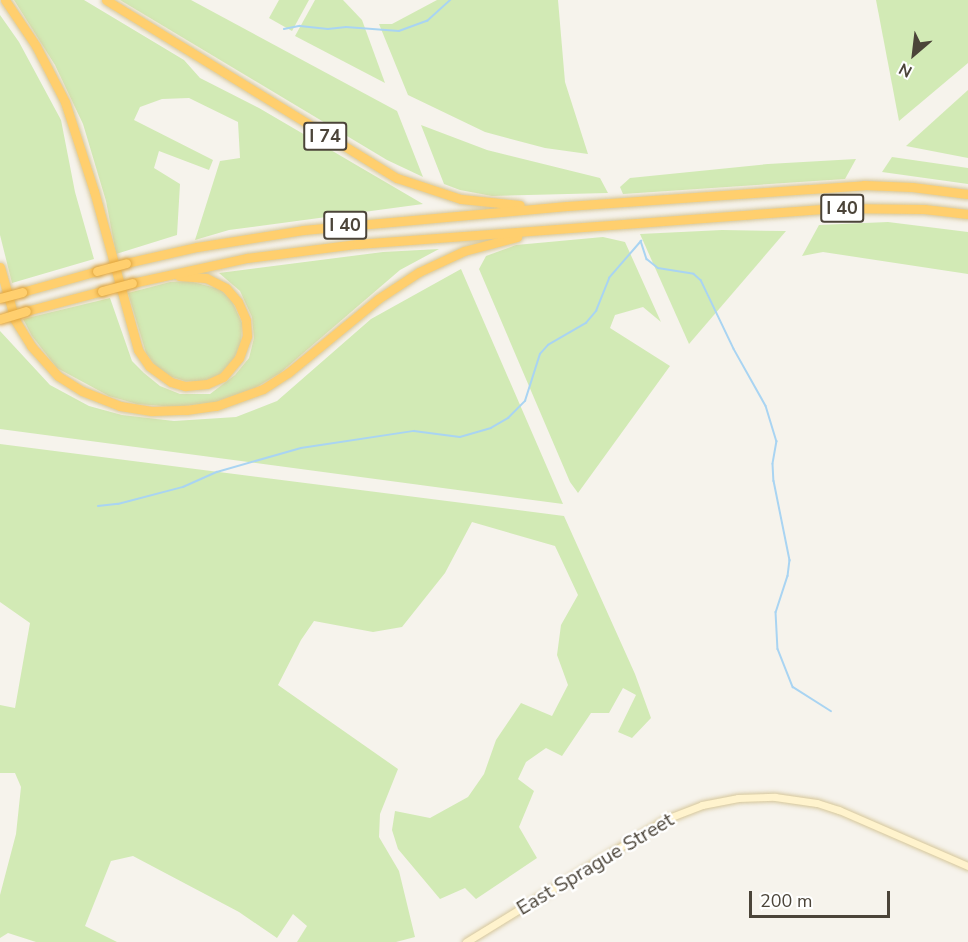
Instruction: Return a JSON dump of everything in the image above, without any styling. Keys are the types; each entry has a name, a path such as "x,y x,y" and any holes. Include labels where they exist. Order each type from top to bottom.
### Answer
{"highway":[{"path":"5,0 36,46 65,102 91,180 138,350 156,372 178,385 200,385 223,377 234,366 245,345 247,327 238,302 226,288 206,278 161,276"},
{"name":"I 74","path":"106,0 397,178 461,199 503,204 567,206"},
{"name":"I 40","path":"0,298 126,263 197,247 303,230 601,203 864,185 912,187 968,194"},
{"name":"I 40","path":"0,319 211,264 307,249 833,208 924,209 968,214"},
{"path":"0,267 19,326 39,356 58,376 82,391 120,406 152,411 186,410 233,401 276,381 378,299 427,268 464,251 537,232"}],"street":[{"name":"East Sprague Street","path":"466,942 666,819 702,805 738,798 775,797 817,803 839,810 968,866"}],"green space":[{"path":"14,0 84,0 184,60 200,78 259,108 423,204 229,230 195,240 220,161 240,158 238,122 189,98 162,99 140,107 134,120 213,160 209,170 159,151 154,168 180,184 177,235 116,254 106,201 83,124 55,65"},
{"path":"120,0 191,0 397,111 423,177 387,160"},
{"path":"279,0 309,0 292,31 269,18"},
{"path":"315,0 343,0 362,20 385,83 295,36"},
{"path":"437,0 558,0 565,82 588,154 545,148 485,132 408,95 379,24 392,24"},
{"path":"876,0 968,0 968,63 899,121"},
{"path":"0,15 19,42 61,120 75,192 94,259 12,283 0,235"},
{"path":"968,90 968,158 906,146"},
{"path":"421,125 487,150 600,178 608,193 492,196 460,190 444,184"},
{"path":"892,157 968,168 968,184 882,172"},
{"path":"856,159 845,179 623,194 620,187 630,178 768,164"},
{"path":"888,222 968,232 968,274 823,252 802,256 819,225"},
{"path":"722,230 786,231 689,344 640,234"},
{"path":"603,237 625,242 661,322 643,307 615,315 610,328 670,366 578,493 570,482 479,269 486,256 516,245"},
{"path":"439,249 400,270 280,373 255,388 216,402 176,407 137,404 109,396 57,368 32,336 23,319 110,298 132,361 144,373 160,386 180,394 210,394 235,375 249,358 254,338 252,317 240,291 219,273 383,252"},
{"path":"461,269 563,504 0,429 0,331 50,385 89,406 122,415 174,421 236,417 277,401 371,319"},
{"path":"189,281 220,289 232,301 242,323 241,343 232,363 219,375 204,381 185,381 169,376 157,368 146,353 128,293 170,282"},
{"path":"0,444 564,516 635,674 651,718 632,738 618,732 636,695 623,688 609,713 591,713 562,756 546,748 526,762 518,779 534,791 519,827 537,858 476,899 465,888 440,899 398,849 392,830 395,811 430,818 468,797 484,774 496,740 521,703 552,716 568,685 557,655 561,625 578,595 555,546 472,522 445,573 402,627 373,632 314,621 301,640 278,685 398,769 380,814 379,837 399,871 415,937 396,942 297,942 307,926 293,914 277,938 239,912 133,856 111,861 85,926 117,942 36,942 8,933 0,938 0,895 16,834 21,787 15,773 0,773 0,705 15,708 30,623 0,602"}],"waterway":[{"path":"284,29 300,26 399,31 427,21 450,0"},
{"path":"98,506 118,504 183,487 217,472 301,448 414,431 460,437 491,428 508,418 525,401 540,354 548,345 586,323 596,311 609,278 641,241 647,259 658,268 694,274 701,280 734,349 766,406 777,441 773,464 774,481 790,560 788,576 776,612 778,649 793,687 831,711"}]}
